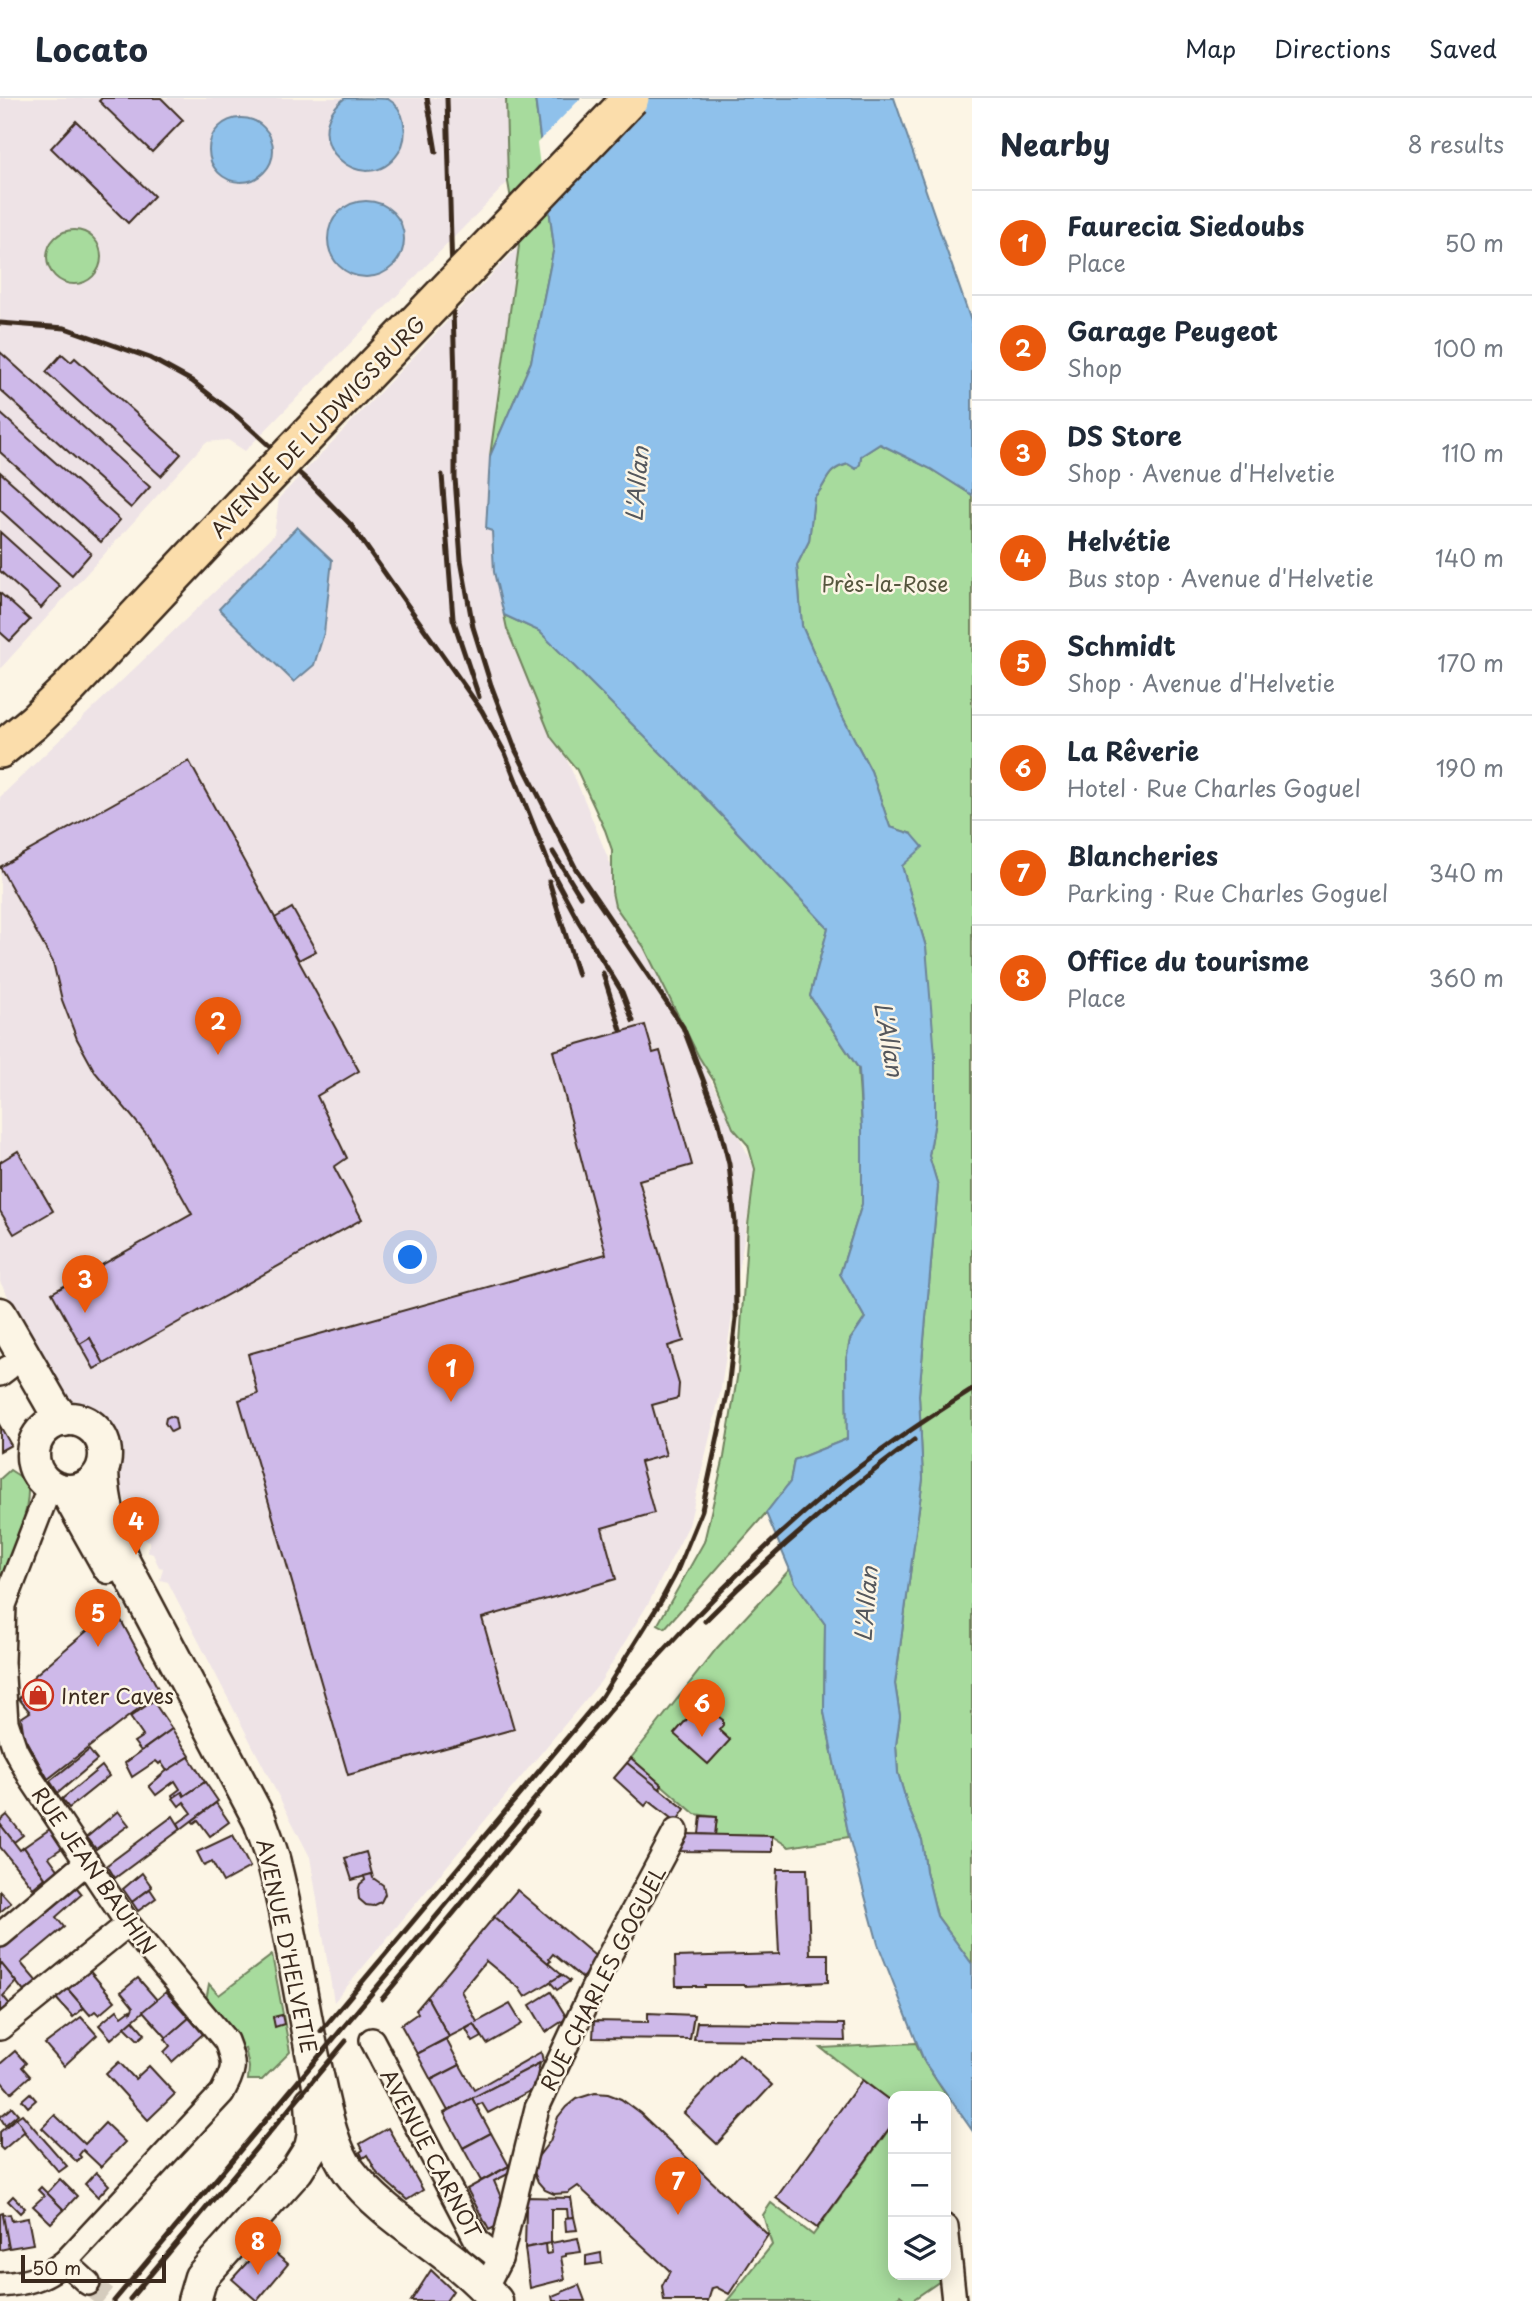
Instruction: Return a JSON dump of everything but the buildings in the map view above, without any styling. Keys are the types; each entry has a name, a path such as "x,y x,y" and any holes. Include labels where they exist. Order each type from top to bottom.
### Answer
{"main road":[{"name":"AVENUE DE LUDWIGSBURG","path":"0,750 34,722 238,495 606,98"},
{"name":"AVENUE DE LUDWIGSBURG","path":"0,725 238,495 631,98"},
{"path":"0,761 34,722"},
{"path":"0,1314 53,1406 51,1427 34,1446 36,1469 42,1479 58,1489 88,1486 102,1471 105,1452 98,1434 83,1422 51,1427"},
{"path":"3,1365 27,1403 51,1427"},
{"name":"AVENUE D'HELVETIE","path":"102,1471 110,1527 124,1563 260,1821 275,1865 322,2101 332,2137 347,2169 376,2202 458,2263 491,2295"},
{"name":"AVENUE D'HELVETIE","path":"58,1489 129,1603 244,1820 261,1868 313,2107 314,2134 311,2148 297,2170 201,2277 194,2301"},
{"path":"297,2170 326,2162 347,2169"}],"street":[{"name":"RUE JEAN BAUHIN","path":"27,2292 65,2262 222,2093 233,2072 233,2059 226,2041 128,1924 32,1780 12,1740 6,1721 2,1605 58,1489"},
{"name":"RUE CHARLES GOGUEL","path":"491,2295 537,2108 601,1972 676,1831"},
{"path":"0,1935 87,1862"},
{"path":"0,2028 128,1924"},
{"name":"AVENUE CARNOT","path":"372,2040 477,2241 500,2259"},
{"path":"65,2262 88,2283"},
{"path":"951,2273 954,2301"},
{"path":"0,2285 27,2292"}],"shaded area":[{"path":"0,98 506,98 508,182 245,451 228,440 206,442 0,669"},
{"path":"519,246 490,456 486,529 492,530 494,572 504,615 584,799 644,947 755,1169 720,1394 689,1525 648,1604 601,1681 334,2002 310,1857 168,1582 160,1580 163,1568 159,1567 153,1554 147,1552 150,1541 145,1540 138,1525 132,1523 135,1513 0,1282 0,797 274,535 279,498"}],"green space":[{"path":"506,98 535,98 554,247 531,362 490,456 519,246 508,182"},
{"path":"74,230 93,238 101,257 93,276 74,284 55,276 47,257 55,238"},
{"name":"Près-la-Rose","path":"880,444 931,469 972,495 972,1964 937,1916 922,1840 898,1773 896,1745 900,1716 895,1684 923,1479 919,1395 938,1186 929,1156 935,1121 926,947 902,866 912,834 890,827 871,771 839,710 802,626 797,565 809,541 814,497 830,474 849,464 856,469 861,456"},
{"path":"504,615 539,631 691,783 828,928 810,996 858,1068 862,1127 862,1204 840,1274 865,1318 850,1340 846,1360 847,1439 794,1460 790,1482 665,1628 658,1624 704,1542 724,1457 738,1372 748,1225 755,1169 748,1145 733,1128 714,1081 699,1057 644,947 615,906 612,892 612,850 605,830 577,770 551,737 507,629"},
{"path":"10,1470 27,1481 27,1505 20,1533 0,1584 0,1479"},
{"path":"790,1569 795,1582 825,1624 824,1712 849,1837 789,1847 772,1836 715,1835 717,1817 695,1814 631,1758 717,1648"},
{"path":"272,1955 290,2052 262,2080 248,2080 249,2067 245,2048 241,2050 205,2006 209,1984 219,1995"},
{"path":"916,2043 925,2063 943,2091 888,2091 888,2099 821,2048"},
{"path":"888,2131 888,2280 942,2280 911,2301 900,2295 894,2301 727,2301 772,2245 763,2215 771,2203 813,2235"}],"water":[{"path":"345,98 388,99 399,109 404,123 404,138 399,152 385,166 369,171 353,168 340,159 330,147 326,131 331,114"},
{"name":"L'Allan","path":"535,98 894,98 972,324 972,495 931,469 880,444 861,456 856,469 848,464 834,470 814,497 809,541 797,565 802,626 839,710 871,771 890,827 912,834 923,847 902,866 926,947 935,1055 935,1121 929,1156 938,1186 919,1395 923,1479 895,1684 900,1716 896,1745 898,1773 922,1840 937,1916 972,1964 972,2130 951,2100 951,2091 945,2091 925,2063 878,1944 849,1837 824,1712 825,1624 795,1582 766,1513 790,1482 794,1460 847,1439 846,1360 850,1340 865,1318 840,1274 862,1204 859,1069 810,996 828,928 691,783 539,631 504,615 494,572 492,531 486,529 490,456 531,362 554,247"},
{"path":"241,118 259,124 267,132 273,150 267,168 259,176 241,182 223,176 215,168 209,150 215,132 223,124"},
{"path":"366,201 380,204 393,212 401,225 404,239 401,253 393,266 380,274 366,277 352,274 339,266 331,253 328,239 331,225 339,212 352,204"},
{"path":"297,527 332,560 324,633 314,665 294,682 219,609"}],"pier":[{"path":"581,98 648,98 545,205 537,143"}],"tunnel":[{"path":"88,2283 110,2301"}],"railway":[{"path":"427,98 436,152"},
{"path":"321,2031 602,1696 661,1601 676,1573 702,1510 728,1390 736,1318 735,1222 729,1164 718,1119 683,1027 576,869 516,751 473,627 461,560 455,478 447,98"},
{"path":"0,323 65,328 150,358 192,381 238,417 307,480 351,525 482,711 505,753 552,872 622,992 633,1021"},
{"path":"442,475 453,619 479,697"},
{"path":"553,852 580,896"},
{"path":"549,881 578,975"},
{"path":"603,973 621,1030"},
{"path":"114,2301 558,1771 687,1626 732,1579 828,1492 880,1451 972,1390"},
{"path":"705,1621 806,1526 914,1440"},
{"path":"382,1999 537,1813"},
{"path":"130,2299 346,2041"}],"place":[{"name":"Garage Peugeot","path":"218,1055"},
{"name":"DS Store","path":"85,1313"},
{"name":"Faurecia Siedoubs","path":"451,1402"},
{"name":"Helvétie","path":"136,1555"},
{"name":"Schmidt","path":"98,1647"},
{"name":"Inter Caves","path":"38,1695"},
{"name":"La Rêverie","path":"702,1737"},
{"name":"Blancheries","path":"678,2215"},
{"name":"Office du tourisme","path":"258,2275"}]}
